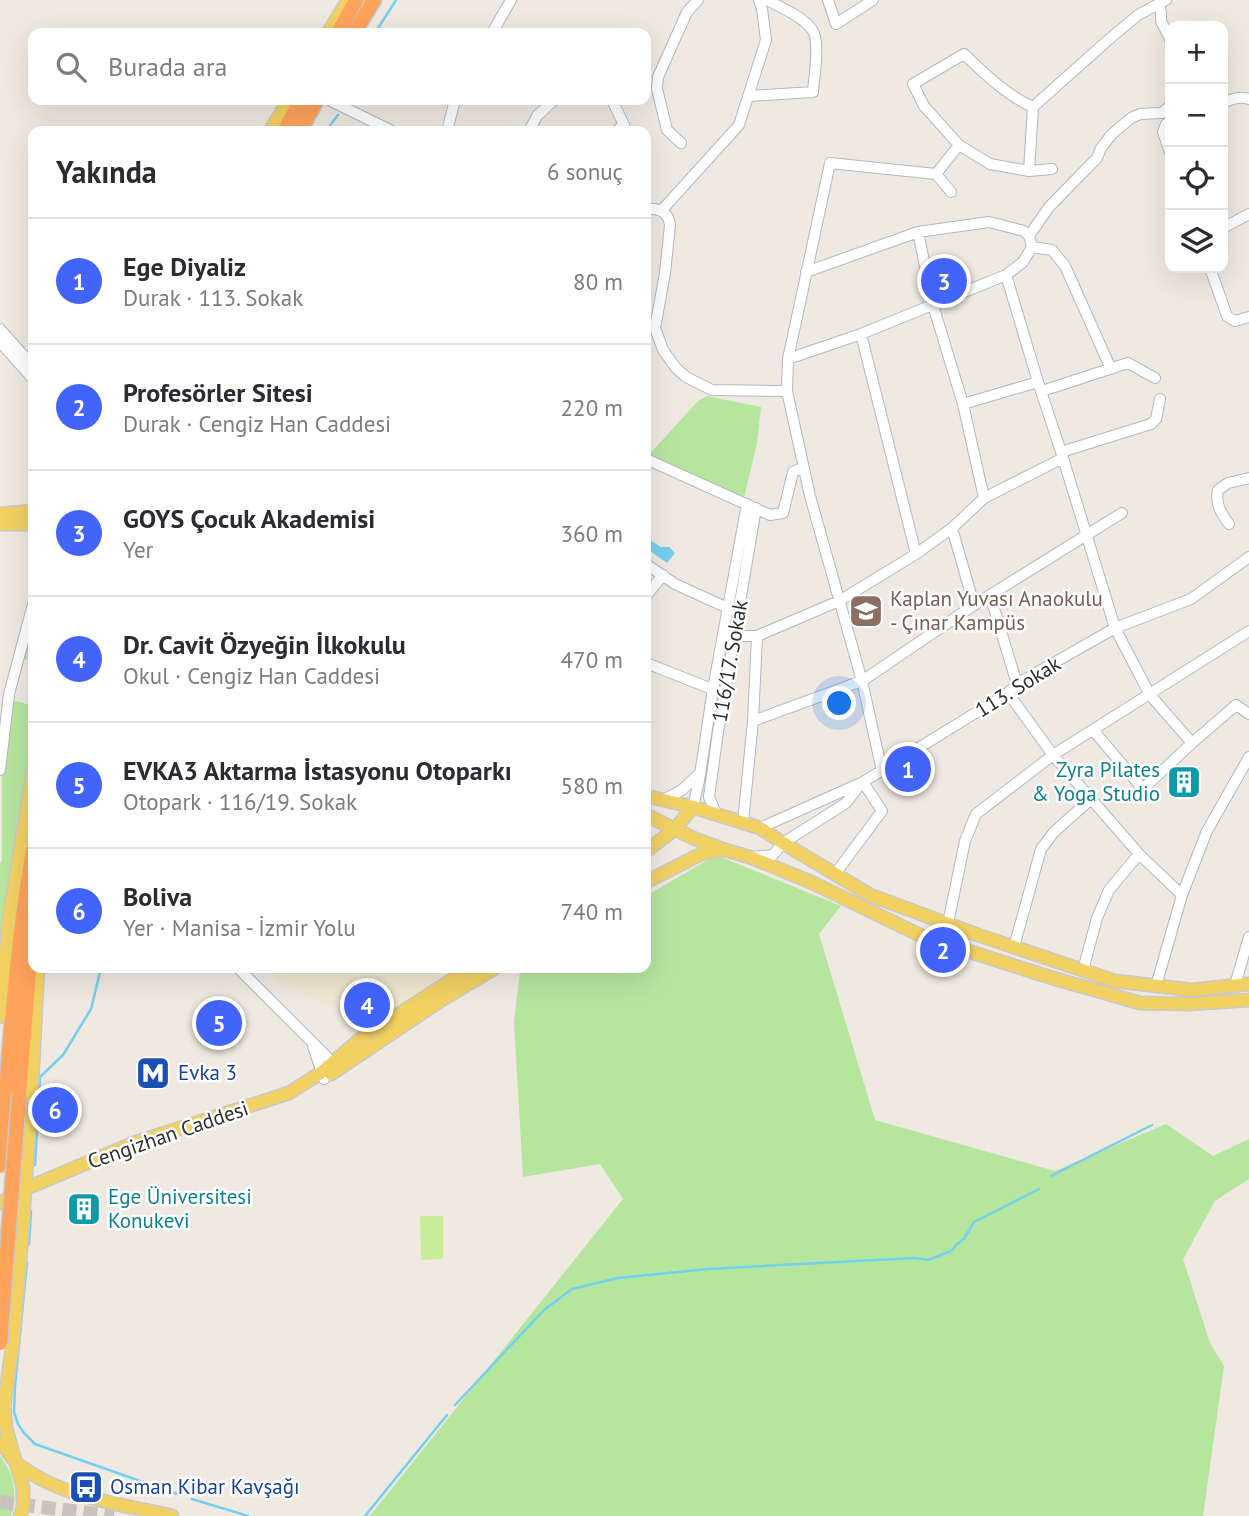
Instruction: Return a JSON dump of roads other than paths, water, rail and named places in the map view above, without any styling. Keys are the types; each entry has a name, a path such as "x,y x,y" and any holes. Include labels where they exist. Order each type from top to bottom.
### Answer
{"highway":[{"path":"341,28 356,0"},
{"path":"357,28 374,0"},
{"path":"287,126 298,105"},
{"path":"304,126 314,105"},
{"path":"0,1343 13,1094 15,982 28,882"},
{"path":"0,1165 13,1094 28,966"}],"main road":[{"path":"331,28 348,0"},
{"path":"273,126 286,105"},
{"path":"0,514 28,520"},
{"path":"0,524 28,521"},
{"path":"651,797 760,828 870,895 1115,981 1192,990 1249,984"},
{"path":"0,1017 9,918 28,804"},
{"path":"651,846 674,830 693,807"},
{"path":"651,818 674,830 813,883 938,944 1140,1003 1189,1004 1249,1000"},
{"path":"651,879 701,854 725,850"},
{"path":"20,1516 23,1508 23,1488 6,1428 4,1406 13,1341 38,973"},
{"path":"336,1065 359,1040 462,973"},
{"path":"336,1065 487,973"},
{"name":"Cengizhan Caddesi","path":"0,1203 141,1147 290,1098 336,1065"},
{"path":"0,1443 15,1462 48,1484 78,1494 172,1516"}],"street":[{"path":"495,28 511,0"},
{"path":"681,142 667,130 657,89 658,77 687,12 698,0"},
{"path":"662,211 739,125 766,40 759,0"},
{"path":"748,96 813,92 816,41 813,30 803,20 767,0"},
{"path":"828,0 836,24 873,0"},
{"path":"1162,2 1161,21 1165,29"},
{"path":"1029,171 1033,107 1117,32 1138,15 1162,2"},
{"path":"1033,107 991,81 964,54 913,84 924,106 959,145 990,164 1029,171 1052,169"},
{"path":"1228,101 1242,97 1249,99"},
{"path":"339,105 382,126"},
{"path":"448,126 454,105"},
{"path":"531,126 549,105"},
{"path":"614,105 623,126"},
{"path":"1029,236 1049,207 1097,159 1101,148 1112,134 1131,118 1165,110"},
{"path":"936,174 959,145"},
{"path":"881,771 862,681 805,472 788,391 788,359 830,163 936,174 951,192"},
{"path":"651,210 662,211 669,218 670,231 651,325"},
{"path":"1228,225 1249,214"},
{"path":"788,359 861,334 1006,275 1023,262 1032,247 1029,236 1024,231 989,222 918,232 806,272"},
{"path":"918,232 933,305 964,404 984,498"},
{"path":"1032,247 1052,250 1065,266 1111,369"},
{"path":"1212,273 1227,316 1235,321 1249,317"},
{"path":"1006,275 1115,628 1150,695 1192,743"},
{"path":"0,329 28,360"},
{"path":"651,332 685,377 714,390 788,391"},
{"path":"861,334 916,554"},
{"path":"0,342 28,373"},
{"path":"964,404 1128,363 1155,378"},
{"path":"723,636 757,636 839,601 916,554 952,528 984,498 1062,455 1151,424 1156,419 1160,399"},
{"path":"651,461 770,515 783,513 793,472 805,472"},
{"path":"1228,524 1216,499 1218,490 1228,483 1249,478"},
{"name":"116/17. Sokak","path":"693,807 723,636 733,611 752,506"},
{"path":"753,721 862,681 974,605 1122,513"},
{"path":"952,528 974,605"},
{"name":"113. Sokak","path":"760,828 863,782 1008,694 1017,684 1115,628 1191,599 1249,557"},
{"path":"651,567 676,584 733,611"},
{"path":"651,590 663,575"},
{"path":"990,595 1017,684"},
{"name":"116/17. Sokak","path":"716,814 709,797 734,637 733,611"},
{"path":"0,770 5,694 28,620"},
{"path":"948,923 965,841 976,814 1053,755 1249,631"},
{"path":"743,822 753,721 757,636"},
{"path":"651,665 724,694"},
{"path":"1008,694 1053,755 1091,799 1139,854 1182,895"},
{"path":"1093,730 1143,789 1236,705 1249,714"},
{"path":"1156,986 1182,895 1207,831 1249,757"},
{"path":"663,800 682,790 701,772"},
{"path":"835,874 882,811 863,782"},
{"name":"113. Sokak","path":"750,857 774,855 783,843 846,803 863,782"},
{"path":"1014,947 1041,849 1054,832 1091,799"},
{"path":"1083,970 1097,918 1109,890 1139,854"},
{"path":"1235,985 1249,937"},
{"path":"243,973 336,1065"},
{"path":"311,1042 323,1075"}],"water":[{"path":"651,541 661,547 669,547 675,553 667,563 651,552"}],"waterway":[{"path":"378,28 396,0"},
{"path":"330,126 338,115"},
{"path":"35,1165 40,1077 63,1055 91,1009 100,973"},
{"path":"1051,1176 1152,1125"},
{"path":"455,1405 544,1310 572,1289 618,1278 708,1269 914,1258 928,1260 951,1251 964,1239 974,1222 1039,1189"},
{"path":"29,1244 31,1211"},
{"path":"27,1262 15,1386 14,1412 18,1424 35,1444 180,1495"},
{"path":"365,1516 447,1415"},
{"path":"192,1499 248,1516"}],"tunnel":[{"path":"0,1502 114,1516"}],"place":[{"name":"GOYS Çocuk Akademisi","path":"944,281"},
{"name":"Kaplan Yuvası Anaokulu - Çınar Kampüs","path":"866,611"},
{"name":"Ege Diyaliz","path":"908,769"},
{"name":"Zyra Pilates & Yoga Studio","path":"1184,782"},
{"name":"Profesörler Sitesi","path":"943,950"},
{"name":"Dr. Cavit Özyeğin İlkokulu","path":"367,1005"},
{"name":"EVKA3 Aktarma İstasyonu Otoparkı","path":"219,1023"},
{"name":"Evka 3","path":"153,1073"},
{"name":"Boliva","path":"55,1110"},
{"name":"Ege Üniversitesi Konukevi","path":"84,1209"},
{"name":"Osman Kibar Kavşağı","path":"86,1487"}]}
